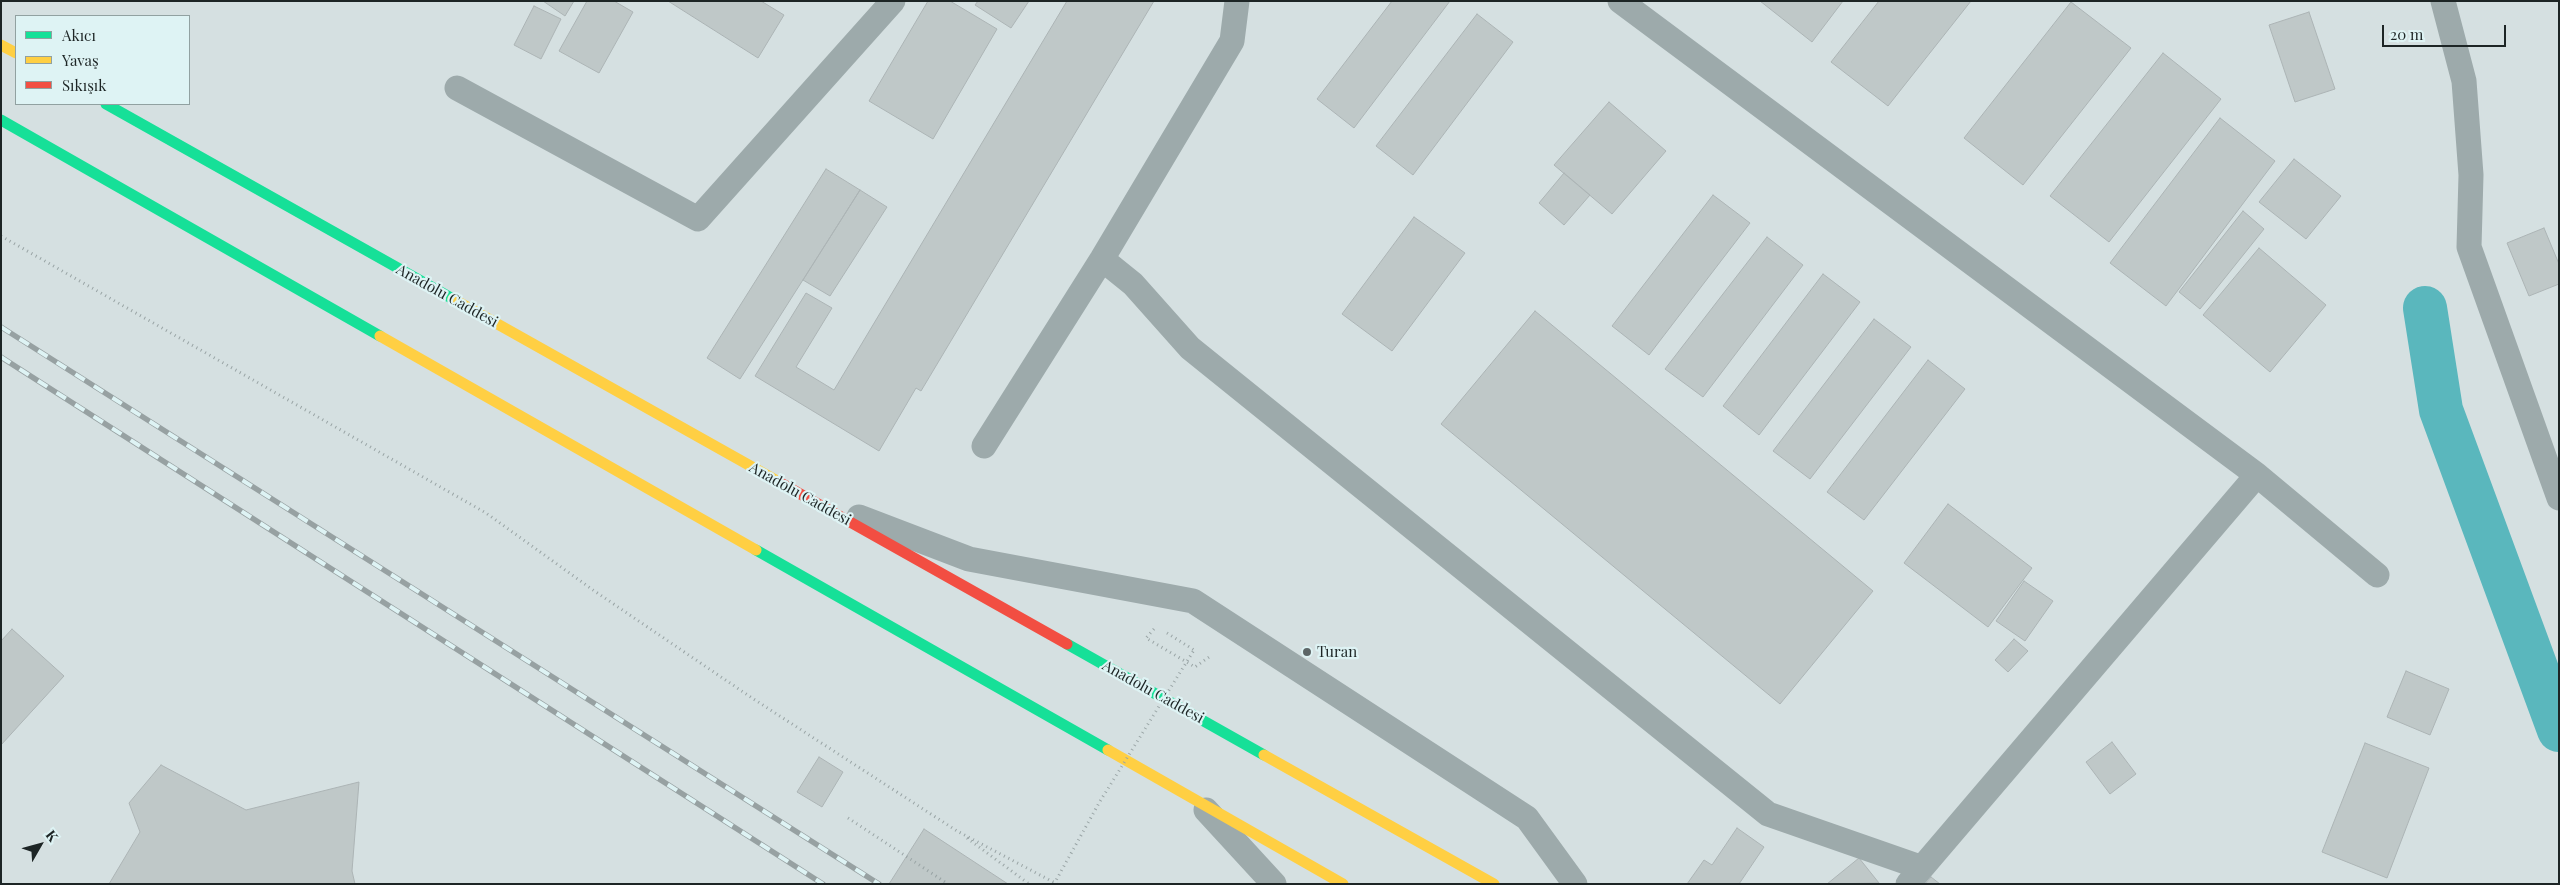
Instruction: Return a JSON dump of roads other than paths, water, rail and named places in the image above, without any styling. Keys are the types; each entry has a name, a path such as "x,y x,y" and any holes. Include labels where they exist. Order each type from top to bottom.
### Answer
{"highway":[{"path":"1,45 15,52"},
{"name":"Anadolu Caddesi","path":"108,105 1494,884"},
{"path":"1,120 234,250 585,454 1343,884"}],"lane":[{"path":"456,88 698,219 894,1"},
{"path":"984,446 1102,258 1232,42 1237,1"},
{"path":"1620,1 2257,475 2376,576"},
{"path":"2443,1 2464,81 2471,175 2469,247 2559,498"},
{"path":"1102,258 1133,284 1190,348 1768,814 1914,875 2257,475"},
{"path":"802,496 969,559 1193,601 1527,818 1574,884"},
{"path":"1196,799 1274,884"}],"waterway":[{"path":"2425,308 2441,410 2559,730"}],"railway":[{"path":"1,327 879,884"},
{"path":"1,357 823,884"}],"place":[{"name":"Turan","path":"1307,652"}]}
